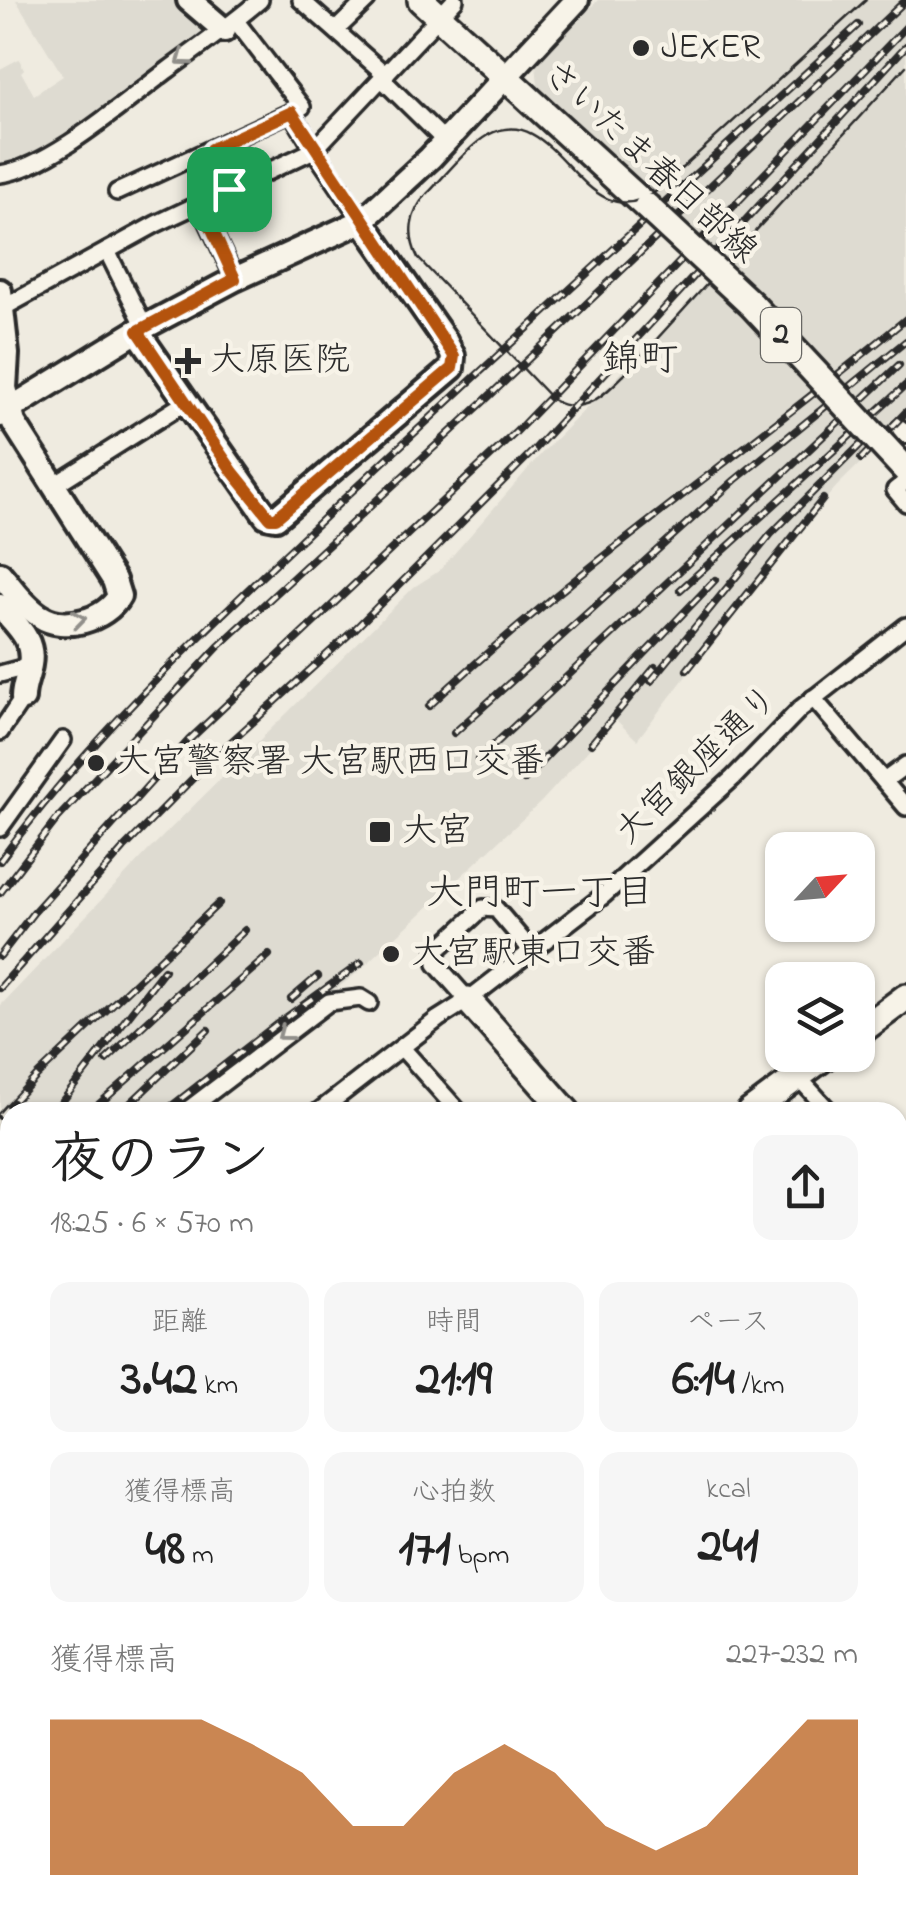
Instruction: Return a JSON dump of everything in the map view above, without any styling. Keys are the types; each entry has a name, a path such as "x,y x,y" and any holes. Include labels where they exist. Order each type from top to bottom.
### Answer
{"main road":[{"name":"さいたま春日部線","path":"438,6 506,78 786,339 906,470"},
{"path":"468,1000 559,1102"},
{"path":"875,1022 898,1008"},
{"path":"764,1102 805,1072"}],"street":[{"path":"118,192 302,107 230,25 189,0"},
{"path":"0,174 12,172 64,145 260,0"},
{"path":"301,0 337,29 446,142"},
{"path":"337,29 367,0"},
{"path":"8,416 142,329 235,279 362,221 446,142 569,2"},
{"path":"0,574 36,614 54,622 99,616 118,600 114,580 8,416 1,299 107,252 314,150 384,77 438,6"},
{"path":"107,252 142,329 186,402 266,516 276,518 452,368 454,356 292,112"},
{"path":"211,149 229,189"},
{"path":"200,203 235,279"},
{"path":"53,486 186,402"},
{"path":"906,480 895,490 906,503"},
{"path":"0,606 28,640 30,666 22,698 0,732"},
{"name":"大宮銀座通り","path":"331,1102 625,878 813,698 905,629"},
{"path":"0,674 30,666"},
{"path":"813,698 906,807"},
{"path":"0,828 63,740"},
{"path":"884,781 906,765"},
{"path":"468,1000 434,957 483,908 496,909 532,950"},
{"path":"198,1102 329,1002 361,998 370,1003"},
{"path":"404,1046 452,1102"},
{"path":"798,1077 821,1102"}],"shaded area":[{"path":"16,0 179,0 214,32 45,153 0,169 0,69 19,59 24,69 21,72 34,95 63,76"},
{"path":"598,0 906,0 906,418 837,486 791,539 637,740 616,720 541,802 357,973 191,1102 0,1102 0,1006 149,850 414,587 439,571 541,454 729,264 538,85 536,64"}],"tram line":[{"path":"866,0 658,190 632,202 609,200 534,135 513,128 488,135 456,163 416,209 411,233 418,258 553,400 564,405 583,405 609,390 624,375 906,66"}],"railway":[{"path":"0,893 57,819 218,647 483,402 906,0"},
{"path":"0,861 75,767 200,636 858,25"},
{"path":"0,956 33,913 189,740 515,433 906,27"},
{"path":"0,988 124,848 209,762 355,629 534,450 906,46"},
{"path":"429,706 604,556 906,319"},
{"path":"454,733 735,480 906,341"},
{"path":"478,760 899,365"},
{"path":"680,590 906,385"},
{"path":"861,459 906,412"},
{"path":"651,681 771,534 866,439"},
{"path":"687,670 823,499"},
{"path":"524,780 715,580"},
{"path":"591,744 655,667"},
{"path":"13,1102 219,903"},
{"path":"106,1060 245,930"},
{"path":"101,1102 269,955"},
{"path":"177,1102 361,963"},
{"path":"62,1102 164,970"},
{"path":"291,999 318,976"},
{"path":"132,1102 208,1030"}],"place":[{"name":"JEXER","path":"641,48"},
{"name":"大原医院","path":"188,361"},
{"name":"大宮警察署 大宮駅西口交番","path":"96,763"},
{"name":"大宮","path":"380,832"},
{"name":"大宮駅東口交番","path":"391,954"}],"district":[{"name":"錦町","path":"640,361"},
{"name":"大門町一丁目","path":"540,895"}],"route":[{"path":"292,112 454,356 452,368 276,518 266,516 233,472 138,331 235,279 200,203 229,189 211,149 292,112"}]}
